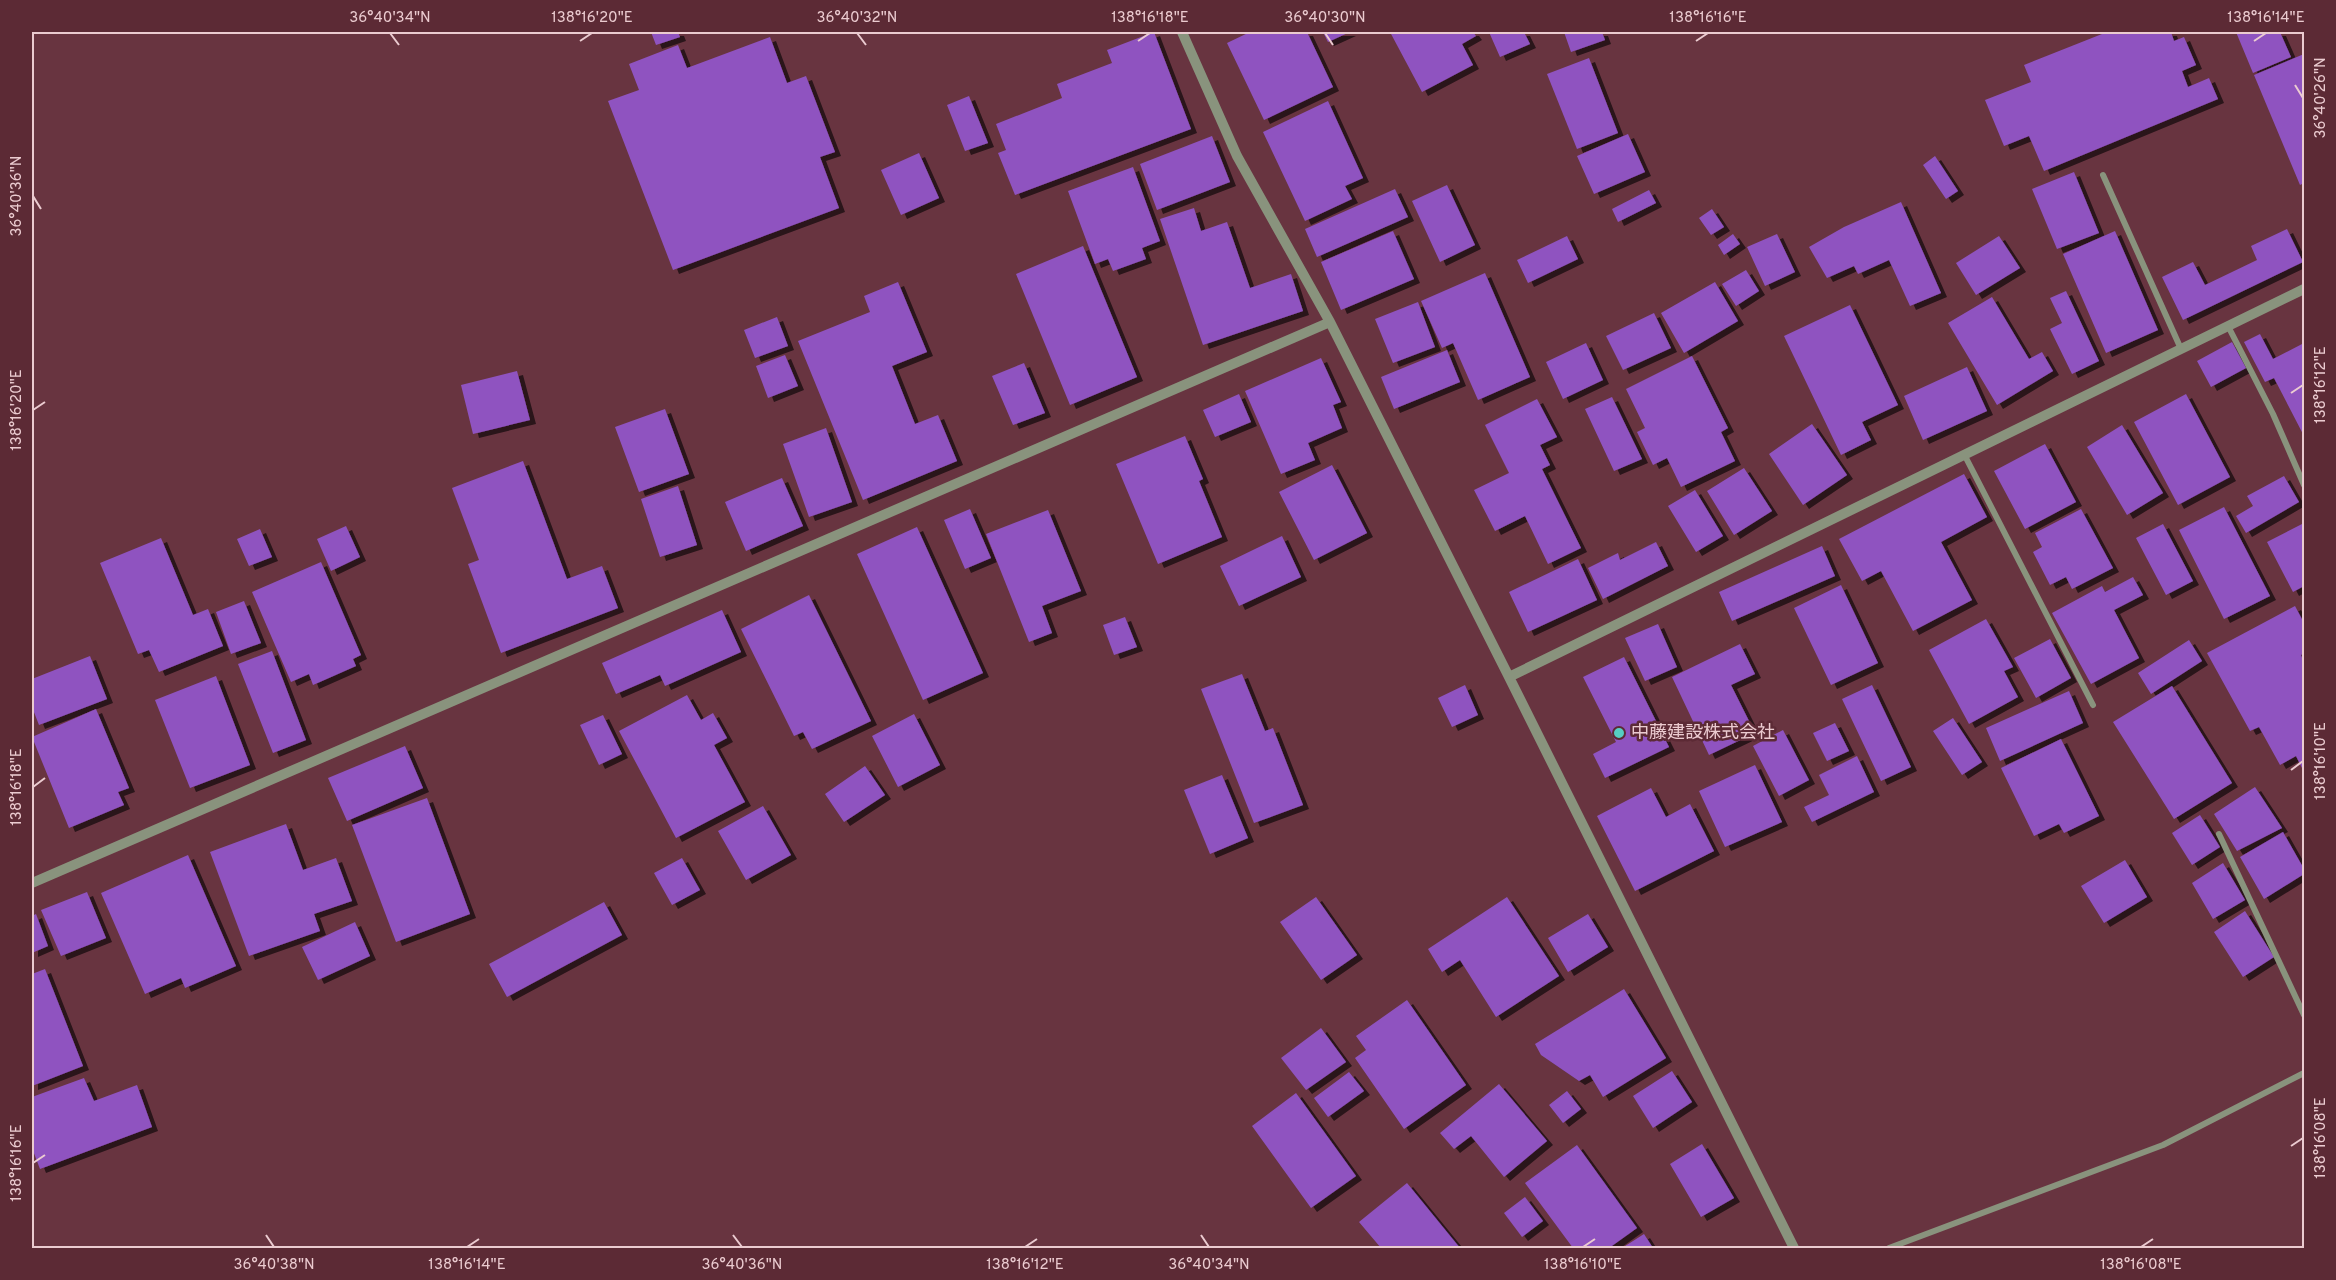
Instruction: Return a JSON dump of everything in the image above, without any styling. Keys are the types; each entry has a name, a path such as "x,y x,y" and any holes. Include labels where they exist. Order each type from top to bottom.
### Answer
{"street":[{"path":"1182,32 1237,156 1330,322 1794,1248"},
{"path":"2103,175 2181,349"},
{"path":"1509,677 2304,289"},
{"path":"32,884 1330,322"},
{"path":"2228,326 2273,414 2304,485"},
{"path":"1964,453 2093,705"},
{"path":"2219,834 2304,1015"},
{"path":"1889,1248 2163,1146 2304,1073"}],"building":[{"path":"651,32 678,32 680,37 656,45"},
{"path":"1154,32 1191,129 1015,195 998,153 1006,150 996,124 1062,98 1057,84 1112,63 1107,50"},
{"path":"1250,32 1307,32 1333,87 1264,120 1227,43"},
{"path":"1323,32 1350,32 1328,42"},
{"path":"1390,32 1473,32 1476,36 1462,44 1473,65 1422,92"},
{"path":"1489,32 1524,32 1530,44 1500,57"},
{"path":"1564,32 1602,32 1605,40 1571,52"},
{"path":"2102,32 2171,32 2174,41 2184,37 2196,65 2182,71 2188,87 2209,78 2218,99 2044,171 2029,136 2004,146 1985,100 2031,82 2024,65 2102,34"},
{"path":"2236,32 2280,32 2291,57 2253,73"},
{"path":"770,37 787,83 806,76 835,152 820,157 839,208 673,270 608,101 639,90 629,64 678,45 687,68"},
{"path":"2304,54 2304,183 2300,185 2254,75"},
{"path":"1589,58 1618,133 1577,149 1547,74"},
{"path":"969,96 988,143 965,151 947,105"},
{"path":"1328,101 1363,178 1345,186 1352,199 1305,221 1263,132"},
{"path":"1628,134 1645,172 1594,194 1577,156"},
{"path":"1212,136 1230,182 1157,210 1140,164"},
{"path":"919,153 939,198 901,215 881,170"},
{"path":"1935,156 1958,191 1946,199 1923,165"},
{"path":"1133,167 1160,241 1142,248 1146,259 1113,271 1108,259 1095,264 1068,191"},
{"path":"2074,172 2099,233 2057,249 2032,189"},
{"path":"1447,185 1475,245 1440,262 1412,201"},
{"path":"1395,189 1408,217 1317,257 1305,229"},
{"path":"1649,190 1656,203 1618,222 1612,209"},
{"path":"1901,202 1941,293 1910,306 1889,260 1858,274 1854,266 1827,278 1809,247 1844,227"},
{"path":"1194,208 1201,231 1227,222 1250,288 1291,274 1303,311 1203,345 1160,219"},
{"path":"1712,209 1724,227 1711,235 1699,218"},
{"path":"2287,229 2303,262 2183,320 2162,277 2193,262 2205,285 2257,260 2251,246"},
{"path":"1393,231 1414,279 1341,310 1321,262"},
{"path":"2115,231 2158,330 2106,353 2063,254"},
{"path":"1733,234 1740,244 1724,255 1718,245"},
{"path":"1777,234 1795,272 1765,286 1747,247"},
{"path":"1567,236 1578,259 1528,283 1517,260"},
{"path":"1999,236 2020,268 1976,295 1956,263"},
{"path":"1083,246 1137,377 1070,405 1016,274"},
{"path":"1746,270 1759,291 1736,306 1722,284"},
{"path":"1485,273 1530,377 1478,400 1453,343 1442,348 1421,301"},
{"path":"898,282 927,352 892,366 915,424 938,415 957,461 863,500 798,341 870,312 864,296"},
{"path":"1715,282 1738,321 1684,353 1661,313"},
{"path":"2066,291 2099,361 2072,374 2050,329 2062,323 2050,298"},
{"path":"1992,297 2029,359 2042,352 2053,371 1997,405 1948,323"},
{"path":"1418,302 1435,347 1393,363 1375,319"},
{"path":"1850,305 1898,405 1862,422 1871,440 1841,455 1784,336"},
{"path":"1654,313 1671,348 1623,370 1606,336"},
{"path":"777,317 788,346 755,358 744,330"},
{"path":"2260,334 2273,359 2304,343 2304,436 2274,378 2265,382 2244,342"},
{"path":"2232,342 2246,368 2211,387 2197,361"},
{"path":"1586,343 1603,380 1563,399 1546,362"},
{"path":"1447,350 1460,382 1394,409 1381,377"},
{"path":"785,355 798,386 768,398 756,366"},
{"path":"1692,356 1728,428 1721,432 1735,461 1681,487 1667,458 1653,465 1637,432 1645,428 1626,389"},
{"path":"1321,358 1341,402 1333,405 1342,428 1308,443 1315,460 1281,474 1245,391"},
{"path":"1024,363 1045,413 1013,425 992,376"},
{"path":"1967,367 1987,411 1923,440 1904,396"},
{"path":"517,371 530,420 473,434 461,385"},
{"path":"1239,394 1251,422 1215,437 1203,410"},
{"path":"2186,394 2230,477 2178,505 2134,422"},
{"path":"1612,397 1642,459 1614,471 1585,409"},
{"path":"1537,399 1557,437 1540,445 1550,465 1542,469 1581,548 1548,564 1525,516 1495,531 1474,490 1509,473 1485,425"},
{"path":"665,409 689,474 639,492 615,427"},
{"path":"1812,424 1847,475 1803,505 1769,454"},
{"path":"2122,425 2163,493 2127,515 2087,447"},
{"path":"826,428 852,502 809,517 783,444"},
{"path":"1185,436 1203,479 1199,481 1222,537 1158,564 1116,464"},
{"path":"2045,444 2076,502 2025,529 1994,471"},
{"path":"523,461 567,579 602,566 618,608 501,653 468,564 479,560 452,488"},
{"path":"1332,465 1367,533 1314,560 1279,492"},
{"path":"1744,468 1772,511 1734,535 1707,491"},
{"path":"1964,474 1987,517 1941,542 1972,600 1913,631 1881,571 1862,581 1839,539"},
{"path":"2284,476 2299,502 2246,533 2236,516 2253,506 2247,496"},
{"path":"782,478 803,526 746,551 725,502"},
{"path":"678,486 697,545 660,557 641,499"},
{"path":"1695,490 1723,536 1696,552 1668,506"},
{"path":"2224,507 2270,596 2224,619 2179,530"},
{"path":"970,509 991,558 965,569 944,520"},
{"path":"2081,509 2113,568 2072,589 2066,577 2050,585 2033,552 2042,547 2035,533"},
{"path":"1048,510 1081,591 1042,606 1052,633 1029,642 986,534"},
{"path":"2304,523 2304,586 2293,592 2267,542"},
{"path":"2163,524 2193,581 2166,595 2136,538"},
{"path":"346,526 360,557 331,571 317,539"},
{"path":"917,527 983,673 923,700 857,554"},
{"path":"260,529 272,557 249,566 237,539"},
{"path":"1282,536 1301,577 1239,606 1220,566"},
{"path":"161,538 193,615 208,609 223,646 159,672 149,650 138,654 100,563"},
{"path":"1656,542 1668,566 1603,599 1588,568 1618,553 1620,560"},
{"path":"1822,546 1835,576 1732,621 1719,592"},
{"path":"1578,559 1597,600 1528,632 1509,592"},
{"path":"321,562 361,655 353,659 356,666 313,685 309,674 291,682 252,592"},
{"path":"2133,577 2143,595 2114,610 2139,658 2091,684 2052,613 2102,586 2105,592"},
{"path":"1841,585 1878,663 1831,685 1794,608"},
{"path":"809,595 871,721 812,749 803,732 794,736 741,629"},
{"path":"244,601 261,643 231,654 216,612"},
{"path":"2295,606 2304,623 2304,653 2301,655 2304,663 2304,772 2296,756 2280,765 2259,727 2250,731 2207,653"},
{"path":"722,610 741,652 665,686 660,675 616,694 602,663"},
{"path":"1125,617 1137,647 1114,655 1103,625"},
{"path":"1986,619 2013,667 2004,671 2018,697 1969,724 1929,650"},
{"path":"1658,624 1677,667 1645,681 1625,638"},
{"path":"2050,639 2071,678 2036,698 2014,658"},
{"path":"2189,640 2202,661 2151,694 2138,673"},
{"path":"1740,644 1755,674 1731,685 1755,733 1709,755 1672,677"},
{"path":"272,651 306,740 273,753 238,664"},
{"path":"90,656 107,699 39,725 32,707 32,679"},
{"path":"1624,657 1669,747 1605,778 1593,754 1616,742 1583,677"},
{"path":"1242,674 1265,731 1273,728 1303,805 1254,823 1201,689"},
{"path":"216,676 250,765 190,788 155,700"},
{"path":"1465,685 1478,715 1452,727 1438,698"},
{"path":"1872,685 1911,767 1881,781 1842,699"},
{"path":"2172,686 2232,783 2174,819 2113,722"},
{"path":"2069,691 2083,723 2000,761 1986,728"},
{"path":"687,695 701,720 713,713 727,738 714,745 745,802 676,838 619,731"},
{"path":"96,709 129,788 118,792 124,805 69,828 32,737"},
{"path":"914,714 940,765 898,787 872,736"},
{"path":"603,715 622,754 599,765 580,725"},
{"path":"1953,718 1982,762 1962,775 1933,731"},
{"path":"1835,723 1849,751 1827,761 1813,733"},
{"path":"1783,730 1809,780 1779,796 1753,746"},
{"path":"2061,739 2099,816 2064,833 2059,824 2034,836 2001,768"},
{"path":"405,746 423,788 347,821 328,778"},
{"path":"1857,756 1874,792 1812,822 1804,807 1829,795 1819,775"},
{"path":"1755,765 1782,822 1725,847 1699,791"},
{"path":"865,766 885,795 844,822 825,794"},
{"path":"1222,775 1248,838 1210,854 1184,790"},
{"path":"2255,787 2282,828 2237,851 2214,814"},
{"path":"1651,788 1666,817 1690,804 1714,851 1635,891 1597,816"},
{"path":"427,798 470,914 396,942 352,825"},
{"path":"763,806 791,855 746,880 718,831"},
{"path":"2200,815 2220,847 2192,865 2172,833"},
{"path":"286,824 303,870 336,858 352,901 314,914 320,931 249,956 210,852"},
{"path":"2283,832 2304,869 2304,874 2264,899 2240,857"},
{"path":"188,855 236,966 185,988 181,978 145,994 101,893"},
{"path":"682,858 700,890 672,905 654,873"},
{"path":"2125,860 2147,897 2104,923 2081,886"},
{"path":"2223,863 2245,900 2213,919 2192,883"},
{"path":"87,892 106,938 61,956 41,910"},
{"path":"1316,897 1357,955 1321,980 1280,922"},
{"path":"1507,897 1559,976 1496,1017 1460,960 1442,972 1428,949"},
{"path":"604,902 622,935 507,997 489,964"},
{"path":"2245,911 2274,957 2243,977 2214,932"},
{"path":"36,914 48,946 32,953 32,916"},
{"path":"1588,914 1608,947 1568,972 1548,938"},
{"path":"355,922 370,956 318,980 302,947"},
{"path":"45,969 83,1066 32,1086 32,974"},
{"path":"1624,989 1666,1058 1603,1097 1590,1075 1579,1081 1541,1055 1535,1044"},
{"path":"1407,1000 1466,1085 1404,1129 1355,1058 1366,1050 1356,1036"},
{"path":"1321,1028 1346,1062 1306,1090 1281,1058"},
{"path":"1672,1071 1692,1102 1653,1128 1633,1096"},
{"path":"1349,1072 1364,1091 1328,1117 1314,1098"},
{"path":"84,1078 94,1101 137,1085 152,1127 40,1169 32,1148 32,1097"},
{"path":"1499,1084 1547,1141 1504,1177 1471,1136 1454,1149 1440,1133"},
{"path":"1567,1091 1581,1109 1563,1123 1549,1105"},
{"path":"1296,1093 1356,1176 1311,1208 1252,1126"},
{"path":"1702,1144 1734,1198 1701,1217 1670,1164"},
{"path":"1577,1145 1637,1228 1609,1248 1573,1248 1525,1183"},
{"path":"1407,1183 1460,1248 1381,1248 1359,1222"},
{"path":"1525,1197 1543,1221 1522,1237 1504,1213"},
{"path":"1644,1234 1653,1248 1622,1248"}],"place":[{"name":"中藤建設株式会社","path":"1619,733"}]}
